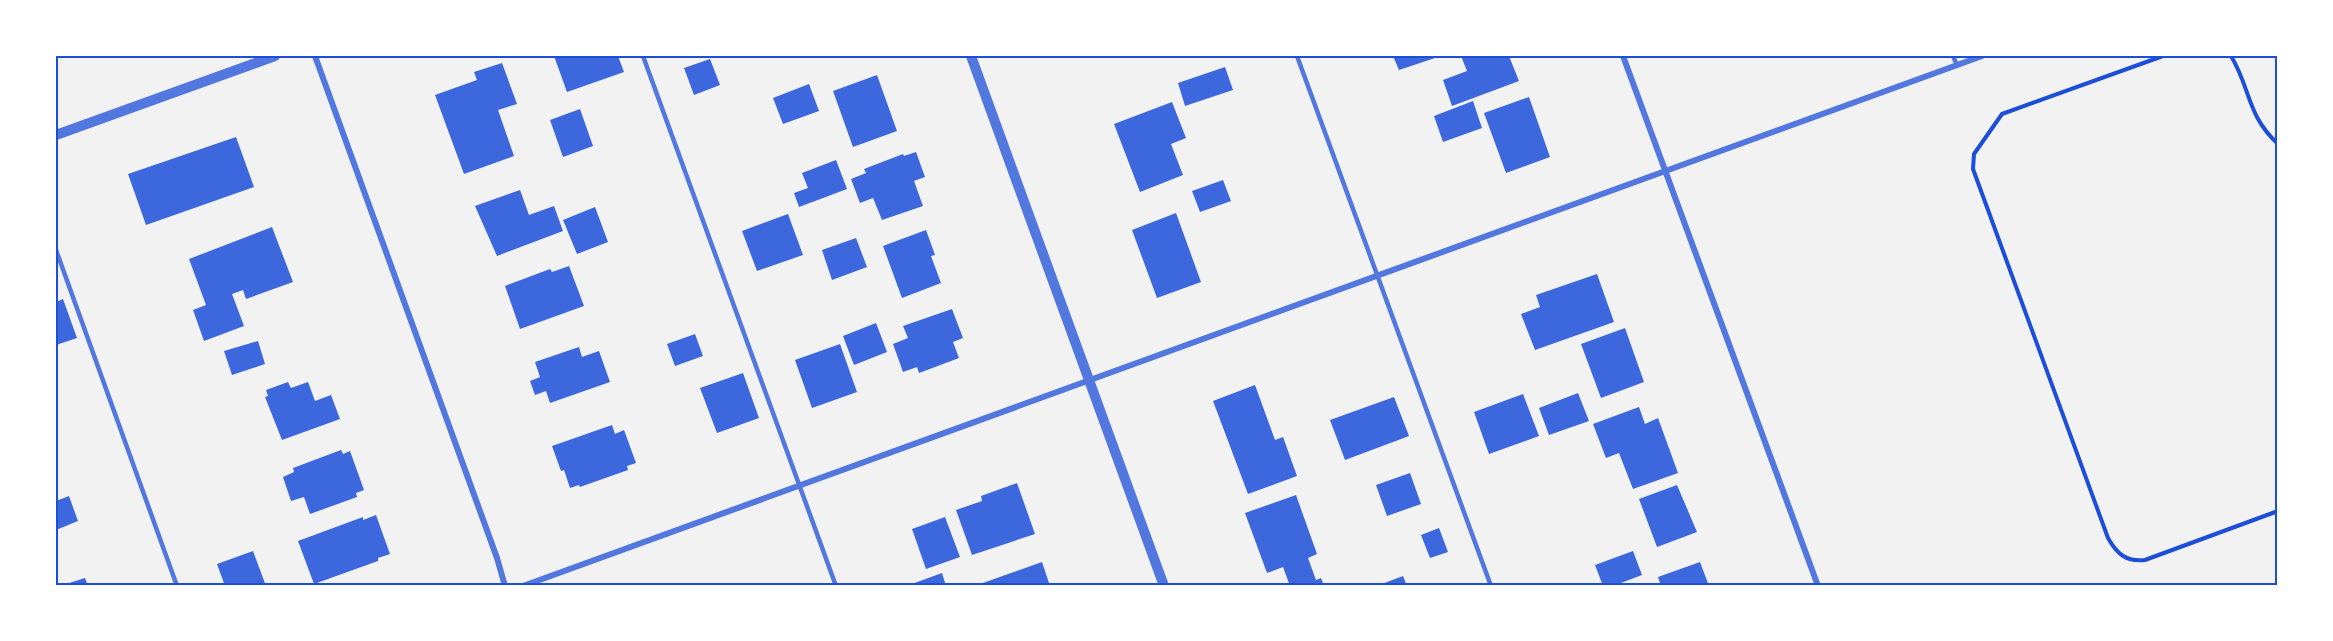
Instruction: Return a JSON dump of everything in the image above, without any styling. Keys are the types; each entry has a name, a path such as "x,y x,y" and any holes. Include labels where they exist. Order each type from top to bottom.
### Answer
{"street":[{"path":"56,135 275,56"},
{"path":"315,56 505,585"},
{"path":"971,56 1164,585"},
{"path":"1623,56 1818,585"},
{"path":"523,585 1378,273 1982,56"}],"lane":[{"path":"643,56 836,585"},
{"path":"1297,56 1491,585"},
{"path":"1953,56 1957,65"},
{"path":"56,250 177,585"}],"path":[{"path":"2163,56 2002,114 1974,154 1973,169 2108,538 2118,553 2127,559 2145,560 2277,511"},
{"path":"2231,56 2254,115 2264,131 2277,144"}],"building":[{"path":"554,56 618,56 624,72 567,92"},
{"path":"1393,56 1441,56 1399,70"},
{"path":"1461,56 1509,56 1519,81 1452,106 1443,80 1467,71"},
{"path":"710,59 720,85 694,95 684,68"},
{"path":"502,63 517,104 498,110 514,156 464,174 435,95 477,80 474,72"},
{"path":"1225,67 1233,90 1185,106 1178,83"},
{"path":"877,75 897,131 853,147 833,91"},
{"path":"809,84 819,111 783,124 773,98"},
{"path":"1529,97 1550,157 1506,173 1484,113"},
{"path":"1473,101 1482,128 1443,142 1434,116"},
{"path":"1172,102 1186,138 1171,144 1183,175 1140,192 1114,124"},
{"path":"580,109 593,146 563,157 550,120"},
{"path":"236,137 254,187 146,225 128,174"},
{"path":"916,152 925,177 914,181 923,206 882,220 873,198 860,203 851,179 866,173 864,169 903,154 904,156"},
{"path":"836,160 847,189 799,207 794,193 808,188 802,173"},
{"path":"1223,180 1231,201 1200,212 1192,191"},
{"path":"520,190 529,215 554,206 563,231 497,256 475,206"},
{"path":"595,207 608,242 577,254 563,220"},
{"path":"1176,213 1201,282 1157,298 1132,230"},
{"path":"788,214 803,255 757,271 742,231"},
{"path":"272,227 293,282 246,299 243,290 232,294 244,326 204,341 193,310 206,305 189,259"},
{"path":"926,230 935,255 931,256 941,283 902,298 883,246"},
{"path":"856,238 867,267 832,280 822,250"},
{"path":"569,266 584,306 520,329 505,286 550,269 552,272"},
{"path":"1597,274 1614,322 1535,350 1521,314 1540,307 1536,295"},
{"path":"63,299 77,338 56,345 56,302"},
{"path":"952,309 963,338 953,342 959,358 919,373 917,367 903,372 893,344 908,338 903,326"},
{"path":"876,323 887,352 854,365 843,336"},
{"path":"1625,328 1644,382 1601,398 1581,344"},
{"path":"695,334 703,356 675,366 667,344"},
{"path":"258,341 265,364 232,375 224,351"},
{"path":"840,344 857,392 812,408 795,360"},
{"path":"579,347 582,357 599,351 610,382 550,403 546,391 535,395 530,381 540,377 535,362"},
{"path":"743,373 759,418 717,433 700,388"},
{"path":"288,382 291,388 308,382 315,401 331,395 340,419 282,440 265,397 268,396 266,390"},
{"path":"1255,385 1275,440 1283,437 1297,476 1248,494 1213,401"},
{"path":"1578,393 1589,421 1549,435 1539,408"},
{"path":"1523,394 1539,436 1489,454 1474,412"},
{"path":"1394,397 1409,436 1345,460 1330,420"},
{"path":"1639,407 1645,424 1658,418 1678,473 1633,489 1619,453 1606,458 1593,424"},
{"path":"612,425 615,434 624,430 636,463 627,466 628,470 580,487 579,485 570,488 552,446"},
{"path":"341,450 343,454 350,451 364,490 356,493 357,497 310,514 304,497 291,501 283,477 294,472 293,468"},
{"path":"1410,473 1421,504 1387,516 1376,485"},
{"path":"1017,483 1035,534 972,555 956,510 982,501 981,496"},
{"path":"1677,485 1697,532 1657,547 1639,499"},
{"path":"1296,495 1317,554 1308,558 1316,580 1321,578 1324,586 1290,586 1283,567 1267,573 1245,513"},
{"path":"69,496 78,521 56,530 56,501"},
{"path":"376,515 390,554 378,558 378,561 314,584 298,541 363,517 363,520"},
{"path":"945,517 960,557 926,569 912,529"},
{"path":"1439,528 1448,552 1430,558 1421,535"},
{"path":"253,551 266,586 225,586 217,564"},
{"path":"1633,551 1642,575 1613,586 1603,586 1595,565"},
{"path":"1042,562 1050,586 981,586 980,584"},
{"path":"1700,562 1709,586 1661,586 1658,577"},
{"path":"942,573 946,586 909,586 909,585"},
{"path":"1403,576 1407,586 1379,586 1379,585"},
{"path":"85,578 88,586 63,585"}]}
